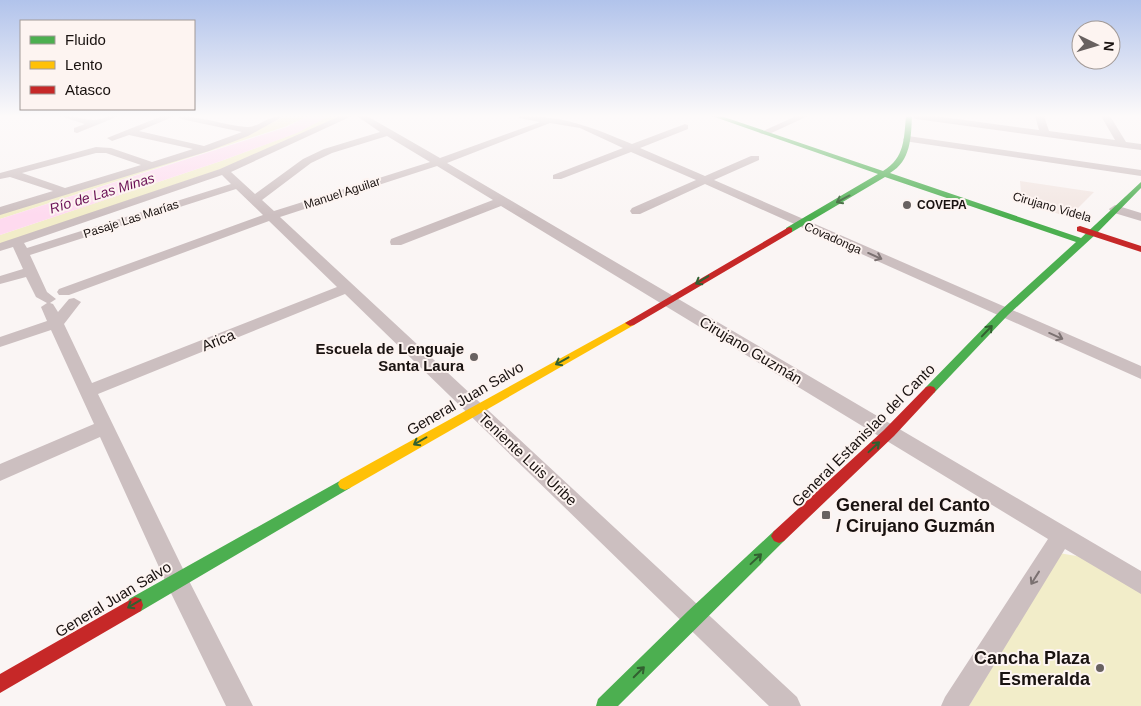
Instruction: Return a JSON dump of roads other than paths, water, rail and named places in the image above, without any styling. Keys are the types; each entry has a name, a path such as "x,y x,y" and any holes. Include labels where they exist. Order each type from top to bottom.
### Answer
{"street":[{"path":"5,175 97,149"},
{"path":"110,149 152,165"},
{"path":"0,211 205,149"},
{"path":"0,247 20,247 224,171 273,149"},
{"path":"254,200 307,161 335,149"},
{"name":"Cirujano Guzmán","path":"418,149 889,434 1141,583"},
{"name":"Manuel Aguilar","path":"73,297 127,267 272,216 476,149"},
{"path":"557,177 631,149"},
{"name":"Covadonga","path":"631,149 1141,373"},
{"name":"Cirujano Videla","path":"809,149 886,176 953,196 1081,241"},
{"name":"General Juan Salvo","path":"0,684 176,579 669,300 799,222 886,176 904,160 906,149"},
{"path":"976,149 1141,173"},
{"path":"636,212 755,158"},
{"name":"Teniente Luis Uribe","path":"224,171 788,706"},
{"path":"5,175 66,192"},
{"name":"Pasaje Las Marías","path":"20,247 238,185"},
{"name":"General Estanislao del Canto","path":"605,706 694,617 889,434 1004,313 1140,187"},
{"name":"Cirujano Videla","path":"953,196 1025,212 1141,249"},
{"path":"396,242 505,200"},
{"path":"1115,209 1141,218"},
{"path":"20,247 176,579 240,706"},
{"path":"0,280 30,271"},
{"name":"Arica","path":"89,391 348,288"},
{"path":"51,310 73,297"},
{"path":"0,342 73,297"},
{"path":"0,474 105,427"},
{"path":"954,706 1061,537"}],"water":[{"name":"Río de Las Minas","path":"219,149 254,149 0,235 0,219"}],"place":[{"name":"COVEPA","path":"907,205"},
{"name":"Escuela de Lenguaje Santa Laura","path":"474,357"},
{"name":"General del Canto / Cirujano Guzmán","path":"826,515"},
{"name":"Cancha Plaza Esmeralda","path":"1100,668"}]}
